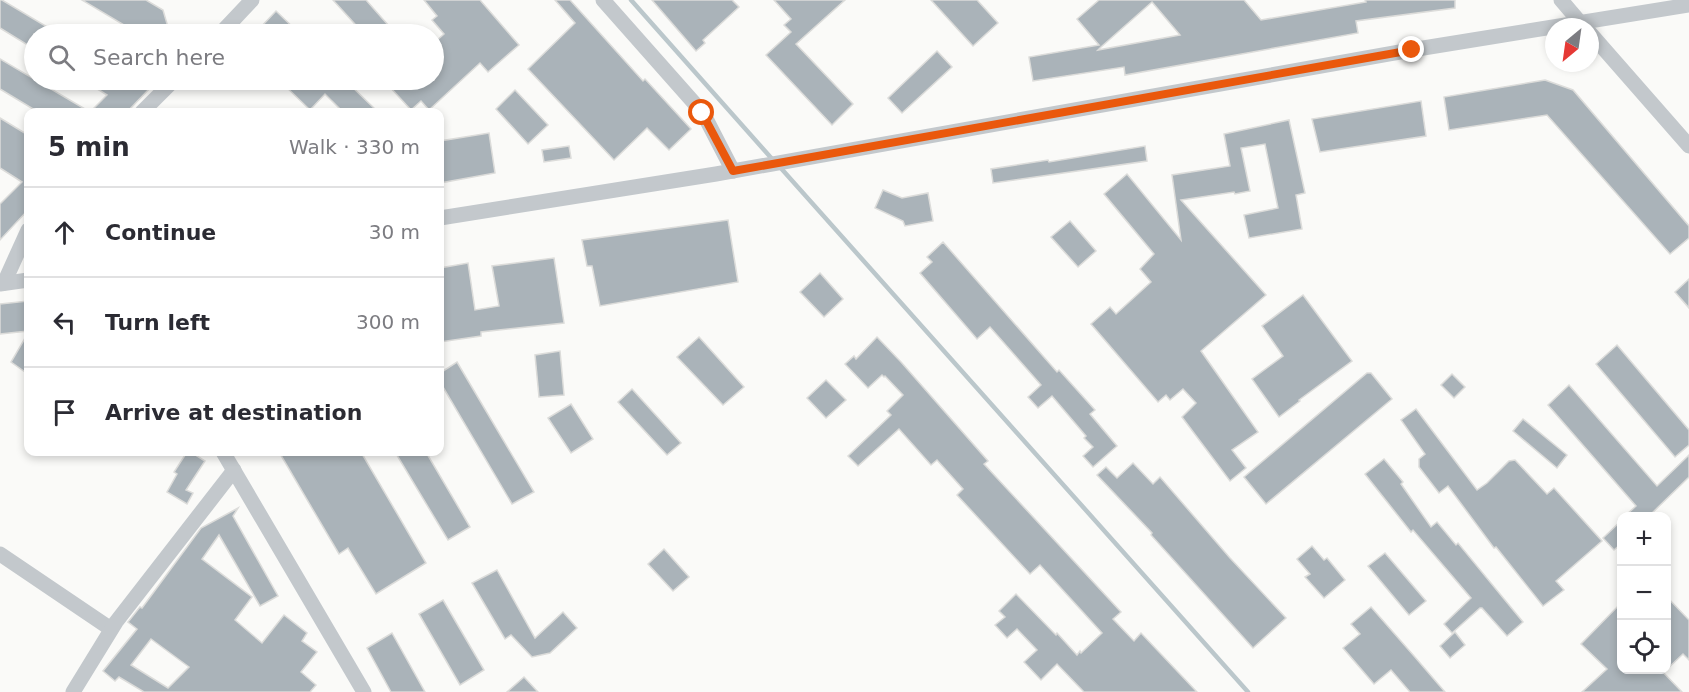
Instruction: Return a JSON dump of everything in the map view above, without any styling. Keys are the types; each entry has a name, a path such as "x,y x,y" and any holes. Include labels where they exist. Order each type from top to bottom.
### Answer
{"street":[{"path":"229,24 252,0"},
{"path":"603,0 702,113 733,171"},
{"path":"1561,0 1576,18"},
{"path":"1599,25 1689,4"},
{"path":"444,217 733,171 1412,50 1545,33"},
{"path":"1599,44 1689,146"},
{"path":"146,108 164,90"},
{"path":"2,283 24,238"},
{"path":"2,283 24,280"},
{"path":"225,456 364,692"},
{"path":"73,692 111,629 234,470"},
{"path":"0,554 111,629"}],"building":[{"path":"0,0 42,24 24,24 24,43 0,28"},
{"path":"82,0 146,0 163,10 167,24 122,24"},
{"path":"333,0 366,0 387,24 355,24"},
{"path":"424,0 480,0 519,45 488,72 480,63 431,108 427,108 421,101 413,108 409,108 393,90 444,90 444,24 435,24 432,20 437,16"},
{"path":"555,0 570,0 643,81 645,79 691,129 669,150 647,128 614,160 528,69 575,23"},
{"path":"652,0 732,0 739,7 703,40 705,43 696,51"},
{"path":"774,0 845,0 796,44 853,104 832,125 766,55 791,32 784,25 791,19"},
{"path":"931,0 977,0 998,23 973,46"},
{"path":"1099,0 1244,0 1261,20 1366,2 1365,0 1455,0 1455,8 1356,21 1358,33 1125,75 1124,67 1033,81 1029,57 1099,45 1077,19","holes":["1152,2 1180,35 1098,50"]},
{"path":"276,11 290,24 264,24"},
{"path":"937,51 952,67 902,113 888,98"},
{"path":"0,59 24,73 24,90 53,90 83,108 31,108 0,89"},
{"path":"1545,80 1573,90 1689,226 1689,238 1670,254 1547,115 1449,130 1444,97"},
{"path":"99,90 148,90 131,108 94,108 107,95"},
{"path":"289,90 355,90 374,108 339,108 325,94 312,108 308,108"},
{"path":"515,90 548,125 528,144 496,109"},
{"path":"1421,101 1426,136 1320,152 1312,119"},
{"path":"0,118 24,133 24,214 0,240 0,204 22,182 0,168"},
{"path":"1289,120 1305,193 1296,195 1302,229 1249,238 1244,215 1278,208 1265,144 1241,148 1250,191 1181,200 1266,295 1201,351 1258,432 1232,450 1246,468 1230,481 1182,417 1196,403 1183,389 1170,400 1166,395 1158,402 1091,324 1110,307 1116,314 1151,282 1140,269 1154,254 1104,194 1127,174 1181,240 1172,175 1230,166 1224,134"},
{"path":"489,133 495,173 444,182 444,140"},
{"path":"569,146 571,158 544,162 542,150"},
{"path":"1145,146 1147,161 993,183 991,169"},
{"path":"883,190 902,198 928,193 933,221 905,226 903,221 875,208"},
{"path":"728,220 738,282 600,306 592,266 587,266 582,240"},
{"path":"1070,221 1096,251 1078,267 1051,237"},
{"path":"943,242 1057,372 1059,370 1095,410 1090,414 1117,446 1093,467 1083,456 1093,447 1052,396 1038,408 1028,397 1041,385 990,327 977,339 920,273 932,262 927,257"},
{"path":"554,258 564,323 481,332 481,336 444,341 444,267 468,263 475,310 499,306 492,266"},
{"path":"820,273 843,299 824,317 800,292"},
{"path":"1689,279 1689,308 1675,292"},
{"path":"1303,295 1352,361 1279,417 1252,379 1283,356 1262,326"},
{"path":"24,301 24,331 0,334 0,304"},
{"path":"699,337 744,387 723,405 677,357"},
{"path":"877,337 988,461 984,464 1121,612 1113,619 1134,641 1141,633 1197,692 1084,692 1057,664 1041,680 1024,662 1037,650 1017,629 1007,638 995,625 1005,617 999,611 1016,594 1077,655 1102,633 1040,565 1030,574 957,495 963,489 937,460 931,465 899,429 858,466 848,456 891,415 887,411 903,395 882,375 868,388 845,364 854,356 856,359"},
{"path":"24,340 24,371 11,362"},
{"path":"1617,345 1689,430 1689,445 1675,457 1596,364"},
{"path":"560,351 564,395 539,397 535,355"},
{"path":"457,362 534,492 512,504 444,389 444,370"},
{"path":"1367,373 1371,373 1392,399 1266,504 1244,477"},
{"path":"1452,374 1465,387 1454,398 1441,385"},
{"path":"826,380 846,400 826,418 807,398"},
{"path":"1569,385 1657,486 1689,455 1689,477 1653,512 1629,512 1636,506 1548,405"},
{"path":"632,389 681,443 667,455 618,402"},
{"path":"571,404 593,439 571,453 548,418"},
{"path":"1416,409 1477,490 1509,461 1515,460 1547,494 1554,488 1602,541 1556,581 1564,590 1543,606 1496,547 1494,548 1448,486 1439,493 1419,467 1419,459 1425,454 1401,420"},
{"path":"1523,419 1567,455 1557,468 1513,431"},
{"path":"184,456 197,456 205,461 186,490 193,493 187,504 167,492 177,474 174,472"},
{"path":"281,456 363,456 426,563 376,594 348,548 339,554"},
{"path":"397,456 428,456 470,527 448,540"},
{"path":"1384,459 1403,482 1401,484 1431,527 1437,522 1456,545 1458,543 1523,622 1507,636 1482,608 1452,633 1444,624 1471,598 1413,530 1411,532 1365,474"},
{"path":"1133,463 1153,484 1160,477 1286,618 1253,648 1151,535 1152,533 1097,475 1106,467 1117,478"},
{"path":"238,508 233,516 278,596 260,606 219,535 202,559 252,597 235,620 262,643 284,615 307,633 302,641 317,652 301,672 316,685 310,692 144,692 119,677 115,681 103,671 137,629 128,622 140,607 142,608 201,528","holes":["151,639 189,667 168,688 131,665"]},
{"path":"1617,525 1617,547 1614,550 1603,538"},
{"path":"1312,546 1324,560 1327,558 1345,580 1324,598 1305,577 1310,574 1297,559"},
{"path":"664,549 689,577 673,591 648,564"},
{"path":"1385,553 1426,601 1409,615 1368,566"},
{"path":"497,570 535,638 563,612 577,628 550,653 532,657 511,635 505,639 472,583"},
{"path":"443,600 484,670 460,685 419,614"},
{"path":"1671,601 1689,620 1689,660 1683,654 1671,665"},
{"path":"1371,607 1445,692 1410,692 1391,670 1374,684 1343,648 1360,634 1351,624"},
{"path":"1617,607 1617,674 1665,674 1682,692 1582,692 1607,669 1581,644"},
{"path":"1455,632 1465,645 1450,658 1440,646"},
{"path":"392,633 425,692 391,692 367,648"},
{"path":"524,677 538,692 507,692"}],"waterway":[{"path":"631,0 773,160"},
{"path":"779,166 1248,692"}],"route":[{"path":"702,113 733,171 1412,50"}]}
